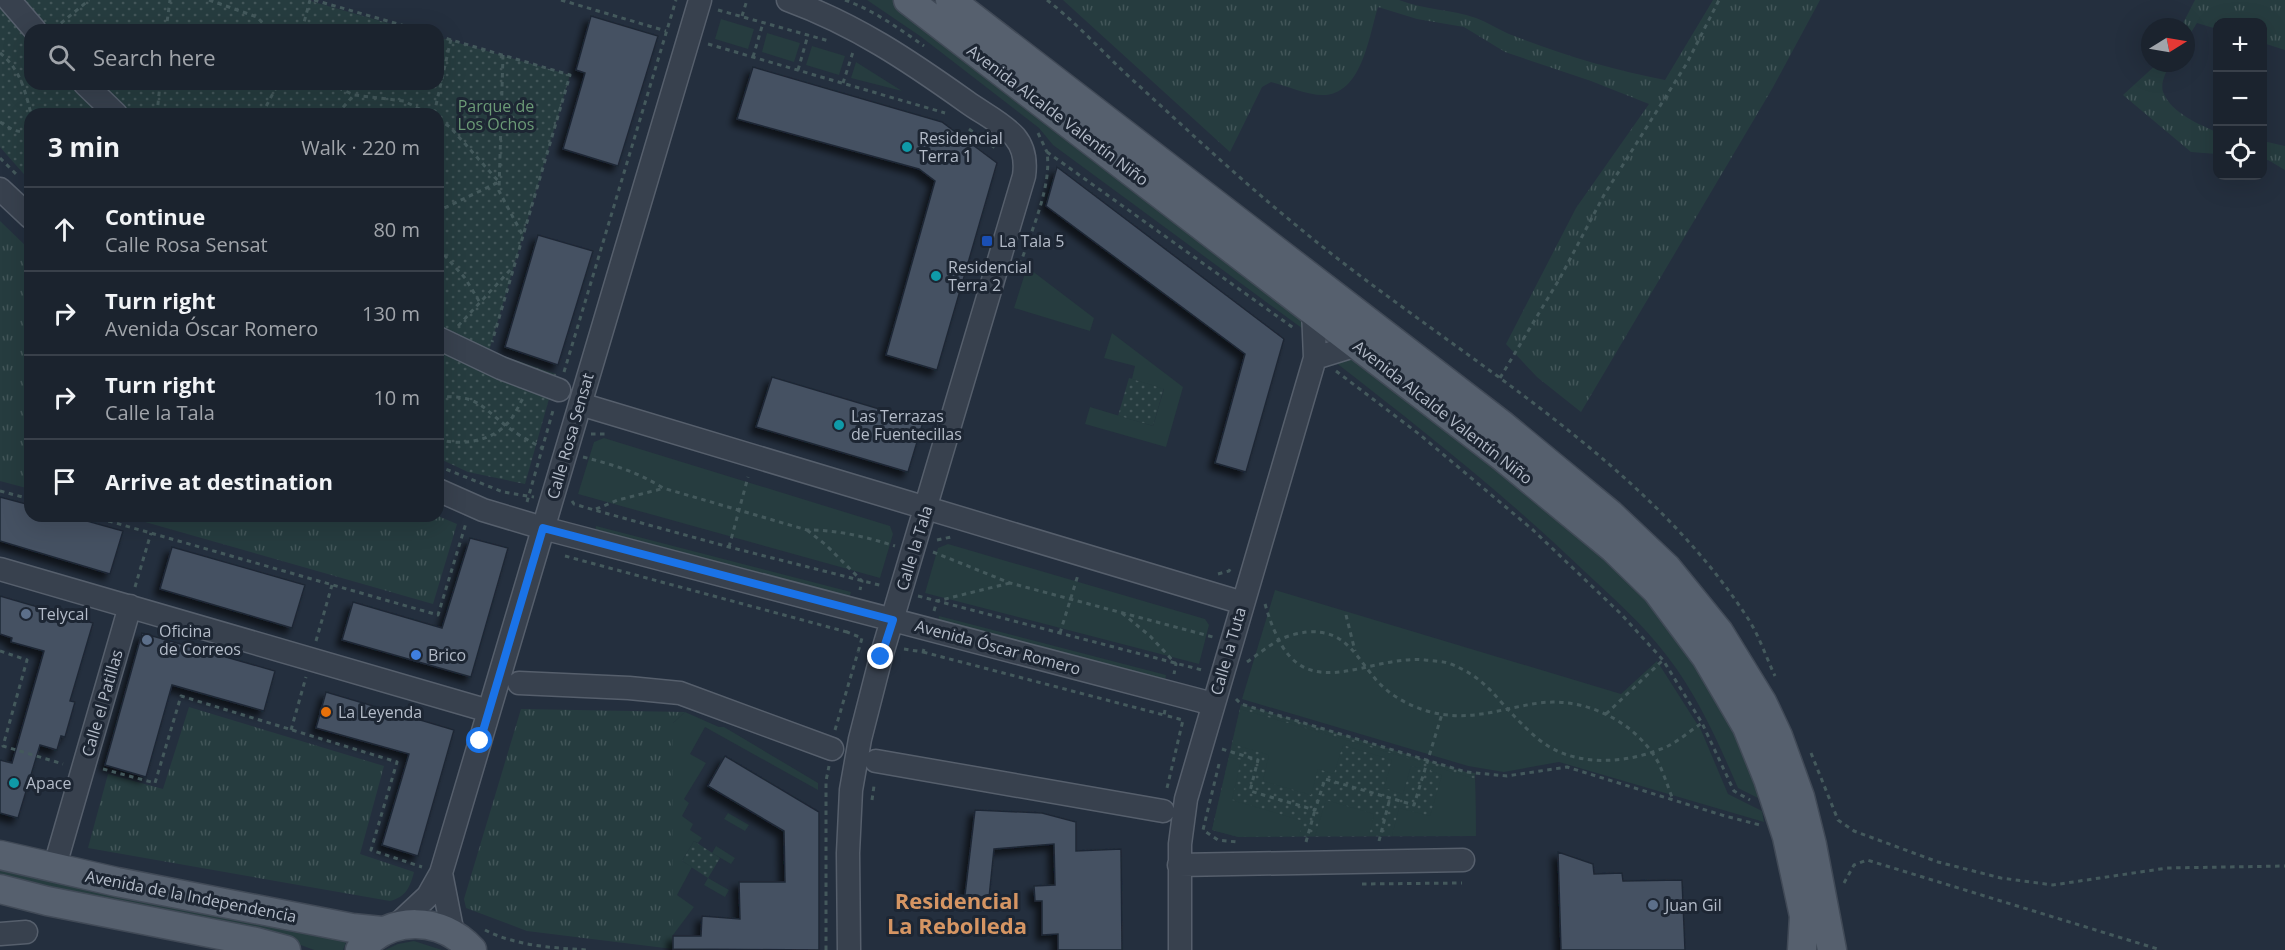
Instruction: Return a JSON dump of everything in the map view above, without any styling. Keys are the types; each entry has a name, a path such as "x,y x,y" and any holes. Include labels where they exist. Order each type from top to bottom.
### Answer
{"main road":[{"name":"Avenida Alcalde Valentín Niño","path":"908,0 1567,508 1613,548 1649,584 1683,623 1748,727 1768,778 1787,837 1804,916 1802,950"},
{"name":"Avenida Alcalde Valentín Niño","path":"950,0 1501,424 1610,514 1667,568 1719,632 1761,702 1778,736 1800,797 1812,845 1832,950"},
{"name":"Avenida de la Independencia","path":"0,855 54,868 359,929 390,928 413,924 430,926 470,942"},
{"name":"Avenida de la Independencia","path":"0,889 47,901 256,942 286,950"},
{"path":"360,950 370,938 390,928"}],"street":[{"path":"9,0 30,24"},
{"path":"788,0 846,24 915,66 1013,135 1015,155"},
{"name":"Calle Rosa Sensat","path":"390,928 428,896 434,870 489,711 543,528 561,500 580,404 706,9"},
{"path":"91,90 110,108"},
{"name":"Calle la Tala","path":"849,950 848,853 851,790 860,739 1024,176 1015,155"},
{"path":"0,189 24,211"},
{"name":"Calle la Tuta","path":"1180,950 1179,865 1186,799 1223,706 1323,363 1313,310"},
{"path":"444,340 486,361 559,390"},
{"path":"1323,363 1358,345"},
{"path":"580,404 969,521 1253,601"},
{"name":"Avenida Óscar Romero","path":"444,493 483,510 543,528 1223,706"},
{"path":"0,569 132,597 489,711"},
{"name":"Calle el Patillas","path":"54,868 132,597"},
{"path":"519,683 629,688 680,693 832,749"},
{"path":"876,761 1162,811"},
{"path":"1179,865 1463,860"},
{"name":"Calle Rosa Sensat","path":"434,870 470,942"},
{"path":"0,934 26,932"}],"path":[{"path":"60,24 89,0"},
{"path":"167,24 170,0"},
{"path":"209,0 257,16 264,24"},
{"path":"304,24 312,0 398,24"},
{"path":"561,0 666,31"},
{"path":"519,503 527,502 676,0"},
{"path":"742,16 747,0"},
{"path":"851,0 856,4"},
{"path":"1500,378 1560,278 1605,195 1687,63 1719,0"},
{"path":"706,9 742,16 834,43"},
{"path":"753,57 763,23"},
{"path":"708,35 705,44 945,113 936,106"},
{"path":"798,70 808,35"},
{"path":"444,37 570,75 486,361"},
{"path":"444,70 451,39"},
{"path":"843,83 853,51 863,56"},
{"path":"0,52 15,68 24,88"},
{"path":"503,55 499,191 523,236"},
{"path":"24,90 29,108"},
{"path":"158,108 159,90"},
{"path":"265,108 275,90"},
{"path":"343,90 354,95 404,101 417,108"},
{"path":"435,108 439,90"},
{"path":"342,108 354,95"},
{"path":"0,122 13,130 24,133"},
{"path":"444,124 499,182"},
{"path":"963,125 1015,155"},
{"path":"1018,272 1046,184 1049,165 1047,152 1295,330 1299,338"},
{"path":"0,158 22,179"},
{"path":"444,208 499,182"},
{"path":"444,255 465,278 479,301"},
{"path":"444,339 514,266"},
{"path":"1323,363 1419,434 1533,530 1622,614 1663,660 1702,723 1734,791 1758,804"},
{"path":"444,440 476,441 492,435 505,426 531,380"},
{"path":"444,396 482,404 505,426 542,448"},
{"path":"587,441 590,434 610,434"},
{"path":"579,465 584,449"},
{"path":"582,456 648,478 663,488 807,530 830,530 862,536 896,547 897,541"},
{"path":"444,468 503,492 561,500 729,547 884,586"},
{"path":"729,547 747,477 758,480"},
{"path":"594,510 663,488"},
{"path":"0,490 24,497"},
{"path":"591,520 594,510"},
{"path":"969,521 963,540 949,537 937,539 930,551 1010,583 1215,637"},
{"path":"113,522 438,615 466,522 476,525"},
{"path":"132,597 151,533"},
{"path":"580,561 847,632"},
{"path":"1211,573 1229,571 1233,564"},
{"path":"1060,633 1078,575"},
{"path":"316,642 332,585"},
{"path":"937,601 1205,671"},
{"path":"1253,601 1286,651 1304,669 1333,674 1409,658 1445,662 1470,672 1494,691 1519,722 1546,745 1572,755 1591,760 1636,757 1670,745 1702,723"},
{"path":"1346,615 1355,652"},
{"path":"1244,664 1279,640 1301,632 1321,631 1341,638 1381,684 1403,702 1427,711 1471,717 1560,702 1584,706 1606,714 1636,733 1658,762 1673,800"},
{"path":"0,651 27,660 3,746 63,764 60,774"},
{"path":"832,749 858,652"},
{"path":"923,652 1164,716"},
{"path":"1606,714 1663,660"},
{"path":"291,730 306,675"},
{"path":"98,767 155,783 181,696 397,762 371,850 434,870"},
{"path":"1223,706 1236,698 1241,704 1466,772 1508,776 1567,767 1760,825"},
{"path":"1316,842 1306,842 1325,778 1414,805 1442,714"},
{"path":"1225,739 1203,830 1218,840 1239,843"},
{"path":"1222,750 1258,760 1250,791 1316,810"},
{"path":"871,809 876,761"},
{"path":"1369,841 1379,841 1390,798"},
{"path":"1868,860 2162,950"},
{"path":"1356,884 1462,883"},
{"path":"470,942 496,935 531,944 588,950"},
{"path":"530,950 531,944"}],"green space":[{"name":"Parque de Los Ochos","path":"0,0 307,0 391,24 24,24 24,90 444,90 444,39 570,75 489,351 556,374 525,484 468,472 444,461 444,108 24,108 24,174 0,147"},
{"path":"867,0 895,0 1307,317 1303,329 1053,145 1039,128 920,36"},
{"path":"1063,0 1399,0 1466,15 1566,55 1665,80 1713,0 1820,0 1772,89 1581,412 1537,377 1506,344 1576,208 1649,104 1591,81 1505,52 1464,27 1417,19 1378,7 1362,60 1348,84 1326,95 1305,92 1271,82 1262,87 1230,152"},
{"path":"2195,0 2285,0 2285,50 2267,44 2267,18 2213,18 2213,28 2197,23 2195,26 2195,18 2186,18"},
{"path":"721,19 754,29 748,49 715,39"},
{"path":"767,33 800,43 794,62 762,52"},
{"path":"812,46 845,56 839,75 806,65"},
{"path":"856,62 902,91 851,78"},
{"path":"2148,72 2166,72 2162,86 2168,101 2187,118 2213,130 2213,154 2191,152 2123,95"},
{"path":"2267,142 2285,146 2285,170 2268,160"},
{"path":"0,221 24,244 24,487 0,481"},
{"path":"1027,267 1094,318 1090,331 1014,308"},
{"path":"1112,333 1183,387 1166,447 1085,424 1090,407 1153,426 1164,389 1132,379 1135,366 1104,358"},
{"path":"1349,354 1579,532 1663,615 1726,709 1766,802 1738,788 1698,703 1678,671 1648,633 1552,541 1492,488 1335,362"},
{"path":"1129,378 1164,388 1153,426 1118,416"},
{"path":"604,438 890,526 893,534 880,578 578,494 594,442"},
{"path":"444,519 457,524 433,604 145,522 444,522"},
{"path":"596,526 851,592 849,598 595,531"},
{"path":"948,544 1205,619 1209,625 1199,664 925,593 938,548"},
{"path":"1275,590 1621,694 1657,661 1701,730 1728,794 1762,811 1764,822 1559,762 1504,772 1468,766 1242,699"},
{"path":"939,616 1166,675 1165,682 938,622"},
{"path":"1241,704 1475,773 1476,836 1239,837 1212,830"},
{"path":"189,707 384,766 360,854 414,872 406,891 400,897 390,901 88,848 108,774 163,789"},
{"path":"521,709 685,712 673,723 673,949 527,931 466,908 464,899"},
{"path":"1240,709 1421,762 1420,768 1411,766 1403,794 1384,788 1392,760 1343,745 1334,774 1318,769 1311,795 1263,781 1269,755 1232,744"},
{"path":"685,712 724,727 818,783 818,790 705,727 690,754 706,763 684,799 689,803 682,816 693,824 690,830 702,838 698,843 694,841 682,861 692,867 677,895 694,907 673,935 673,723"},
{"path":"1229,757 1241,760 1232,800 1303,821 1299,836 1238,837 1212,830"},
{"path":"1433,766 1475,779 1476,836 1392,836 1399,808 1430,816 1442,775 1431,771"},
{"path":"1326,800 1374,814 1369,836 1315,836"},
{"path":"728,813 749,825 745,831 724,819"},
{"path":"694,841 720,858 708,878 682,861"},
{"path":"716,846 735,858 731,864 712,853"},
{"path":"0,865 349,935 343,950 314,950 298,944 0,879"},
{"path":"708,878 729,890 725,897 704,885"},
{"path":"414,941 442,950 385,950 398,944"}],"building":[{"path":"591,16 658,36 618,166 563,149 585,73 576,70"},
{"path":"753,67 942,122 997,163 937,370 886,355 935,181 919,169 737,119"},
{"path":"1057,167 1284,339 1246,472 1215,463 1245,354 1046,206"},
{"path":"538,235 593,251 558,365 505,347"},
{"name":"Las Terrazas de Fuentecillas","path":"772,377 923,422 908,472 756,427"},
{"path":"0,497 24,503 24,522 91,522 123,531 110,574 0,541"},
{"path":"470,538 508,548 471,677 342,640 353,602 442,628"},
{"path":"172,547 305,585 292,628 160,589"},
{"path":"0,596 93,623 70,701 75,702 65,737 61,736 57,750 40,745 18,818 0,813 0,760 12,763 44,651 11,642 12,638 0,634"},
{"path":"142,633 275,671 264,711 172,685 146,777 105,765"},
{"path":"326,692 454,730 418,856 382,845 409,754 316,728"},
{"path":"725,756 819,812 819,950 673,949 673,936 701,936 702,916 740,919 739,882 785,882 784,831 708,786"},
{"path":"975,810 1042,813 1076,822 1076,851 1121,849 1122,950 1058,950 1058,934 1042,935 1042,901 1035,901 1034,886 1055,885 1054,844 994,849 989,898 965,895"},
{"path":"1558,852 1593,864 1594,874 1622,873 1623,881 1682,880 1685,950 1561,950"}],"place":[{"name":"Residencial Terra 1","path":"907,147"},
{"name":"La Tala 5","path":"987,241"},
{"name":"Residencial Terra 2","path":"936,276"},
{"name":"Las Terrazas de Fuentecillas","path":"839,425"},
{"name":"Telycal","path":"26,614"},
{"name":"Oficina de Correos","path":"147,640"},
{"name":"Brico","path":"416,655"},
{"name":"La Leyenda","path":"326,712"},
{"name":"Apace","path":"14,783"},
{"name":"Juan Gil","path":"1653,905"}],"district":[{"name":"Residencial La Rebolleda","path":"957,914"}],"route":[{"path":"480,741 543,528 893,620 881,657"}]}
